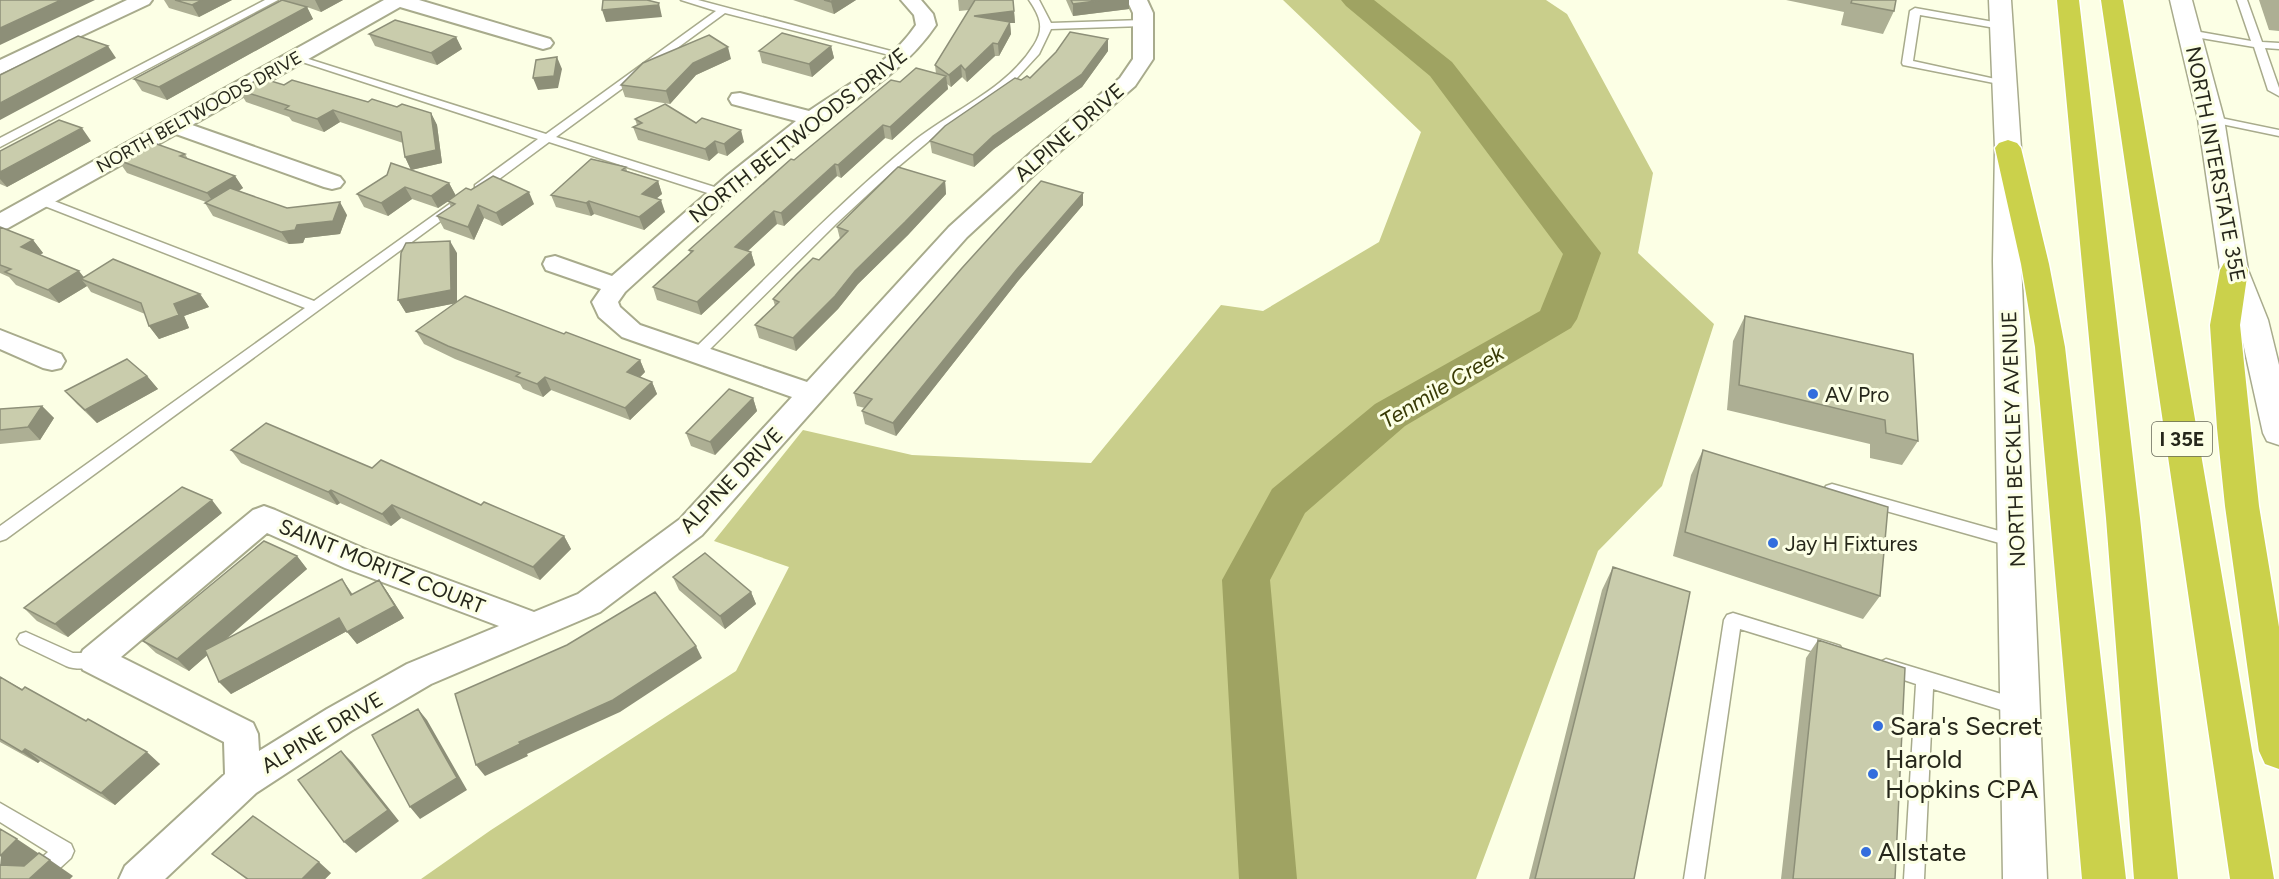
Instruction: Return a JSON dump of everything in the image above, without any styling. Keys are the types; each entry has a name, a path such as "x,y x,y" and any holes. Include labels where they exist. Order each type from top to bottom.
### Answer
{"highway":[{"path":"2068,0 2123,518 2156,879"},
{"name":"I 35E","path":"2112,0 2252,879"},
{"path":"2008,148 2035,264 2050,347 2104,879"},
{"path":"2234,270 2225,325 2233,428 2242,506 2279,752"}],"main road":[{"name":"NORTH INTERSTATE 35E","path":"2181,0 2211,119 2234,270 2253,321 2279,433"},
{"name":"NORTH BECKLEY AVENUE","path":"2001,13 2008,148 2007,261 2025,879"}],"street":[{"path":"0,68 142,0"},
{"path":"398,0 543,43"},
{"name":"NORTH BELTWOODS DRIVE","path":"0,223 398,0"},
{"name":"NORTH BELTWOODS DRIVE","path":"616,286 720,193 812,119 901,56 919,38 926,25 923,14 911,0"},
{"name":"ALPINE DRIVE","path":"138,879 243,781 339,720 419,674 589,603 691,527 958,232 1042,155 1128,82 1143,59 1140,11"},
{"path":"740,99 812,119"},
{"path":"176,126 332,182"},
{"path":"555,264 616,286 605,302 608,311 632,331 813,393"},
{"path":"0,339 52,362"},
{"name":"SAINT MORITZ COURT","path":"95,660 264,518 356,559 532,625"},
{"path":"95,660 241,734 243,781"}],"lane":[{"path":"0,143 273,0"},
{"path":"686,0 901,56"},
{"path":"697,354 881,175 921,141 1022,67 1040,45 1048,26 1045,14 1034,0"},
{"path":"2242,0 2274,90 2279,93"},
{"path":"0,535 723,10"},
{"path":"1048,26 1140,11"},
{"path":"2001,13 1915,11 1907,63 2005,84"},
{"path":"2189,33 2258,45 2279,46"},
{"path":"295,58 720,193"},
{"path":"2211,119 2279,133"},
{"path":"41,200 316,307"},
{"path":"1818,486 2016,542"},
{"path":"1694,879 1734,620 1846,654"},
{"path":"27,639 72,661 95,660"},
{"path":"1869,661 2021,708"},
{"path":"1914,879 1925,678"},
{"path":"0,812 64,851 33,879"}],"green space":[{"path":"1283,0 1546,0 1567,14 1653,173 1638,253 1714,324 1662,486 1598,551 1476,879 421,879 491,830 736,671 789,567 714,541 803,430 912,455 1091,463 1221,305 1263,311 1379,242 1421,132"}],"building":[{"path":"0,0 61,0 0,28"},
{"path":"175,0 202,0 192,5"},
{"path":"282,0 307,7 159,87 134,79"},
{"path":"603,0 647,0 659,3 658,5 602,10"},
{"path":"975,0 1013,0 1014,11 974,16 1010,22 998,44 993,43 965,70 961,65 949,75 935,65"},
{"path":"1071,0 1103,0 1073,4"},
{"path":"1852,0 1896,0 1894,11 1851,3"},
{"path":"395,20 456,37 431,53 369,34"},
{"path":"1070,32 1108,39 1082,74 993,136 973,155 930,141 945,126 1015,78 1021,80 1027,76 1030,78 1056,52"},
{"path":"782,33 831,46 809,64 759,51"},
{"path":"709,35 728,47 693,63 666,91 621,85 643,63"},
{"path":"78,36 108,46 0,103 0,75"},
{"path":"557,57 554,76 533,78 536,60"},
{"path":"916,68 946,76 890,127 883,125 838,165 835,164 781,213 774,211 735,247 751,252 697,302 653,287 693,251 689,250 791,159 794,160 891,80 900,82"},
{"path":"261,78 284,85 292,80 368,102 372,99 397,107 402,104 431,113 436,150 405,157 401,132 333,110 317,119 285,109 289,106 239,90"},
{"path":"665,104 696,123 702,118 741,130 724,144 715,141 705,149 633,127 642,123 635,119"},
{"path":"59,120 82,128 0,172 0,151"},
{"path":"151,142 185,154 180,156 235,176 207,193 118,160"},
{"path":"591,159 626,167 622,170 658,181 642,194 661,200 639,217 589,201 586,203 551,195"},
{"path":"391,163 449,183 431,196 405,187 381,203 357,194 387,175"},
{"path":"898,167 945,181 855,271 835,296 793,338 755,325 779,302 773,299 796,275 813,258 819,260 848,231 837,227"},
{"path":"493,176 529,192 496,213 478,205 468,227 437,216 455,204 448,201 466,188 471,190"},
{"path":"1041,181 1083,193 1017,269 893,423 862,411 872,399 854,393"},
{"path":"230,188 287,208 340,202 333,221 297,225 295,230 281,232 205,203"},
{"path":"0,227 33,240 21,247 79,271 48,290 5,272 11,269 0,265"},
{"path":"450,241 451,290 398,300 401,253 406,243"},
{"path":"113,259 200,294 174,304 179,315 149,326 141,303 81,279"},
{"path":"465,296 640,360 627,372 652,382 625,408 545,377 537,384 516,376 520,373 448,346 416,331"},
{"path":"1745,316 1913,354 1918,441 1886,433 1885,420 1739,385"},
{"path":"127,359 147,376 85,410 65,391"},
{"path":"729,389 753,398 710,442 686,433"},
{"path":"42,406 28,427 0,430 0,409"},
{"path":"266,423 372,468 381,460 481,505 484,502 564,536 533,567 392,505 382,514 331,490 328,492 231,450"},
{"name":"Jay H Fixtures","path":"1703,450 1888,507 1880,596 1685,532"},
{"path":"182,487 212,500 55,624 24,608"},
{"path":"264,541 297,556 177,659 143,641"},
{"path":"705,553 751,592 720,616 673,577"},
{"path":"1613,567 1690,592 1634,879 1535,879"},
{"path":"342,579 351,595 379,580 395,606 347,632 339,618 219,682 205,650"},
{"path":"655,592 696,646 613,700 519,742 520,744 476,765 455,694 567,645"},
{"path":"1818,640 1905,668 1895,879 1793,879"},
{"path":"0,677 22,690 25,687 86,721 88,719 147,752 101,793 25,749 22,752 0,739"},
{"path":"418,709 457,778 410,807 372,735"},
{"path":"341,751 388,810 344,842 298,780"},
{"path":"253,816 319,862 302,879 248,879 212,854"},
{"path":"0,829 17,839 0,856"},
{"path":"39,853 50,860 29,879 0,879 0,865 24,866"}],"waterway":[{"name":"Tenmile Creek","path":"1268,879 1246,580 1288,501 1390,415 1557,319 1582,253 1441,69 1356,0"}],"place":[{"name":"AV Pro","path":"1813,394"},
{"name":"Jay H Fixtures","path":"1773,543"},
{"name":"Sara's Secret","path":"1878,726"},
{"name":"Harold Hopkins CPA","path":"1873,774"},
{"name":"Allstate","path":"1866,852"}]}
